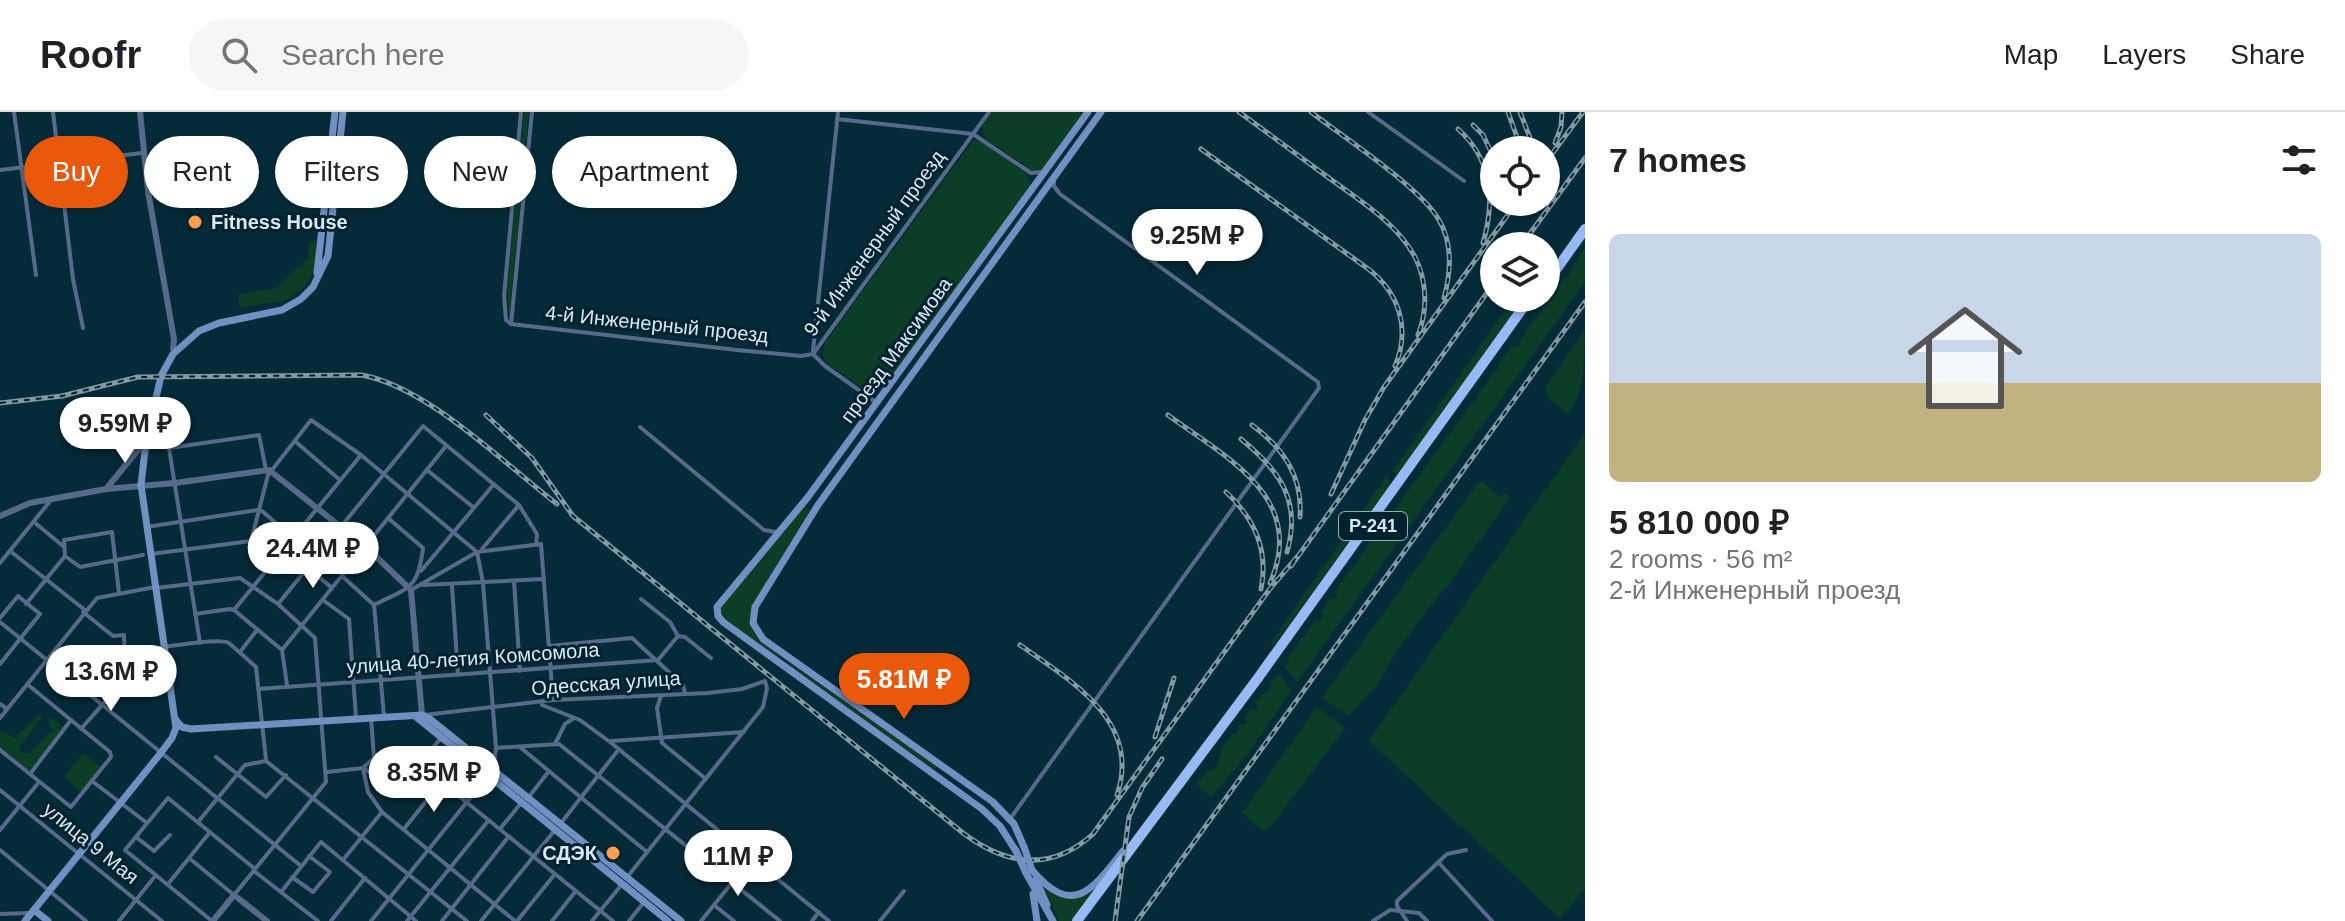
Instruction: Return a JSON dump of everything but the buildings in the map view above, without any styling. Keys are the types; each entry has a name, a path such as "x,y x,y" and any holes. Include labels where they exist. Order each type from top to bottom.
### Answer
{"highway":[{"path":"1560,256 1585,221"},
{"path":"1560,264 1585,229"},
{"name":"Р-241","path":"1083,921 1520,312"},
{"name":"Р-241","path":"1181,787 1526,312"},
{"name":"Р-241","path":"1077,921 1171,802"}],"main road":[{"path":"141,485 155,400 168,361 186,340 203,328 275,312 305,296 318,280 325,264 335,112"},
{"path":"24,918 50,891 172,738 176,720 156,588 147,555 139,475 158,374 173,344 210,321 281,307 312,284 326,232 343,112"},
{"name":"проезд Максимова","path":"785,660 763,639 753,623 757,604 818,505 914,361 1006,225 1088,112"},
{"name":"проезд Максимова","path":"785,660 723,622 717,612 721,600 808,497 877,403 914,361 1015,231 1101,112"},
{"path":"1072,135 1080,141"},
{"path":"1006,225 1015,231"},
{"path":"850,440 859,446"},
{"path":"808,497 818,505"},
{"path":"785,660 996,822 1020,849"},
{"path":"785,660 993,802 1010,819 1017,829 1036,902 1037,921"},
{"path":"417,715 624,881 681,921"},
{"path":"417,715 430,719 490,773"},
{"name":"Одесская улица","path":"191,729 417,715"},
{"path":"176,720 182,727 191,729"},
{"path":"172,738 191,729"},
{"path":"937,776 944,768"},
{"path":"1029,875 1059,894 1073,896 1089,890 1181,787"},
{"path":"1029,875 1053,921"},
{"path":"624,881 665,920"},
{"path":"34,910 48,921"}],"street":[{"path":"14,112 36,275"},
{"path":"53,112 56,136"},
{"path":"140,112 142,153 173,344"},
{"path":"511,324 506,320 504,296 521,112"},
{"path":"511,324 532,112"},
{"path":"838,112 813,354 877,403"},
{"name":"9-й Инженерный проезд","path":"813,354 989,112"},
{"path":"1368,112 1464,181"},
{"path":"837,119 973,134 1025,169 1036,173 1047,169"},
{"path":"128,155 142,153"},
{"path":"0,170 22,168"},
{"path":"1025,169 1032,179 1032,189"},
{"path":"1010,819 1319,388 1318,382 1060,194 1054,186 1054,176"},
{"path":"1041,195 1050,191 1060,194"},
{"path":"65,208 73,279 83,328"},
{"name":"4-й Инженерный проезд","path":"511,324 737,350 801,356 813,354"},
{"path":"0,516 30,503 52,498 268,471 296,442 311,420 361,455 477,552 483,583 496,748 490,773 371,921"},
{"path":"278,604 423,426 519,505 537,534 536,545"},
{"path":"640,427 764,530 780,531"},
{"path":"200,643 169,448 259,435 268,471 251,541"},
{"path":"296,442 340,480"},
{"path":"106,489 143,444"},
{"path":"282,650 446,446"},
{"path":"234,610 361,455"},
{"path":"427,470 473,507"},
{"path":"268,471 342,527 410,588"},
{"path":"417,715 419,677 410,588 494,484"},
{"path":"0,563 52,498"},
{"path":"374,605 419,585 483,549 519,505"},
{"path":"146,527 258,510 293,538"},
{"path":"388,518 423,548 420,573"},
{"path":"34,521 63,546"},
{"path":"764,530 767,546"},
{"path":"119,593 114,560 112,532 66,538 63,546 65,556 80,567 114,560 185,549 251,541 275,561"},
{"path":"477,552 541,544 553,700"},
{"path":"285,549 332,588"},
{"path":"10,551 113,636 124,635 124,669 120,681 81,729"},
{"path":"26,604 65,556"},
{"path":"342,576 374,605 384,716"},
{"path":"0,718 97,598 240,578 278,604 315,638 321,685 326,782 255,870 212,921 125,850 168,798 198,822 210,832 255,870 281,892 318,921"},
{"path":"419,585 544,579"},
{"path":"514,581 520,671"},
{"path":"451,584 458,675"},
{"path":"0,664 21,638 40,614 18,596 0,620 21,638 46,659 160,754 301,866"},
{"path":"641,599 670,622 678,636"},
{"path":"323,600 349,619 356,718"},
{"path":"195,614 234,610 282,650 287,686"},
{"path":"240,652 257,630"},
{"path":"658,660 678,636"},
{"path":"678,636 685,637 711,658"},
{"path":"549,646 632,638 683,685 685,693"},
{"path":"111,654 224,640 256,667 266,761"},
{"name":"улица 40-летия Комсомола","path":"258,689 658,660"},
{"path":"120,681 138,694 171,689"},
{"name":"Одесская улица","path":"417,715 540,704 553,700 742,689 765,681 767,688 763,707 744,732"},
{"path":"0,750 71,807 111,754 27,684"},
{"path":"661,694 657,708 662,743 706,779"},
{"path":"0,704 7,709"},
{"path":"540,704 574,718 610,742 829,921"},
{"path":"371,717 374,758"},
{"path":"555,744 565,724 574,718"},
{"path":"30,774 71,720"},
{"path":"610,742 744,732"},
{"path":"592,921 744,732"},
{"path":"420,763 442,737"},
{"path":"496,748 559,744 780,921"},
{"path":"519,747 648,852"},
{"path":"481,921 619,749"},
{"path":"327,772 363,768 374,758 407,754 613,921"},
{"path":"216,757 266,797 286,775"},
{"path":"198,822 245,765 266,761 314,796 467,921"},
{"path":"363,768 410,796"},
{"path":"363,768 368,792 382,812 516,921 555,874"},
{"path":"500,829 549,771"},
{"path":"92,780 147,823"},
{"path":"404,829 442,781"},
{"path":"0,830 39,782"},
{"name":"улица 9 Мая","path":"0,790 162,921"},
{"path":"343,860 382,812"},
{"path":"408,919 489,820"},
{"path":"168,884 210,832"},
{"path":"136,837 154,851 170,835"},
{"path":"442,921 509,836"},
{"path":"281,892 321,842 389,898 408,919 416,921"},
{"path":"0,850 86,921"},
{"path":"1407,921 1397,901 1451,852 1466,850"},
{"path":"292,877 313,892 330,872 309,856"},
{"path":"189,858 267,921"},
{"path":"701,921 752,858"},
{"path":"1440,863 1492,921"},
{"path":"119,921 156,875"},
{"path":"331,921 365,878"},
{"path":"552,921 576,891"},
{"path":"880,921 904,891"},
{"path":"629,921 644,902"},
{"path":"714,905 734,921"},
{"path":"1373,921 1390,910 1419,913 1427,921"},
{"path":"812,921 819,912"},
{"path":"0,914 24,918"}],"green space":[{"path":"524,112 529,112 527,136 522,136"},
{"path":"991,112 1084,112 1043,169 1033,171 985,138 982,126"},
{"path":"973,141 980,141 1026,173 1031,185 885,387 873,393 867,392 826,362 823,352 825,343"},
{"path":"515,208 520,208 509,318 507,288"},
{"path":"314,241 317,251 315,270 304,286 281,303 240,308 238,294 275,288 308,258 309,242"},
{"path":"1585,247 1585,282 1297,682 1285,667 1289,661 1287,658 1316,620 1324,615 1321,612 1337,595 1334,593 1471,404 1476,402 1475,399 1494,372 1500,370 1498,365 1511,347 1519,346 1540,312 1560,312 1560,284 1563,278 1566,279"},
{"path":"1504,312 1513,312 1399,473 1392,472 1498,324"},
{"path":"1585,329 1581,387 1567,413 1548,398 1545,388"},
{"path":"1585,433 1585,889 1560,918 1369,741"},
{"path":"1387,476 1391,483 1274,644 1271,642"},
{"path":"1483,481 1499,497 1506,493 1510,497 1448,586 1395,653 1380,681 1348,716 1322,698 1479,482"},
{"path":"805,505 811,511 764,587 753,617 755,633 781,655 779,657 725,620 720,613 720,604"},
{"path":"788,662 937,768 934,769 789,666"},
{"path":"1278,674 1292,690 1247,755 1211,797 1196,785 1209,770 1216,768 1222,748 1232,734 1236,734 1240,724 1247,724 1245,717 1251,709 1256,710 1258,707 1255,703 1271,687"},
{"path":"1317,707 1345,728 1270,827 1263,831 1242,813"},
{"path":"39,715 42,718 19,747 21,752 29,754 48,733 55,731 51,729 50,717 64,727 29,771 0,748 0,731 15,738"},
{"path":"83,753 102,768 81,792 64,777"},
{"path":"1113,870 1072,921 1059,921 1041,881 1056,896 1074,898"}],"railway":[{"path":"1239,112 1376,213 1398,233 1415,257 1424,286 1425,306 1418,335"},
{"path":"1311,112 1399,178 1439,220 1447,239 1449,258 1444,298"},
{"path":"1508,112 1517,136"},
{"path":"1520,112 1529,136"},
{"path":"1558,136 1562,112"},
{"path":"1560,143 1583,112"},
{"path":"1473,125 1483,136"},
{"path":"1458,129 1478,154 1488,182 1490,197 1486,232"},
{"path":"1201,149 1367,268 1387,288 1402,325 1400,352 1395,366"},
{"path":"1531,232 1585,158"},
{"path":"1331,494 1384,387 1507,216"},
{"path":"1137,921 1585,302"},
{"path":"1291,566 1480,303"},
{"path":"0,403 62,396 138,377 362,375 387,383 439,410 557,504"},
{"path":"486,415 532,458 573,516 963,833 979,844 1012,858 1029,860 1061,855 1093,834 1269,590 1297,557"},
{"path":"1168,415 1236,464 1270,503 1278,527 1279,553 1270,583"},
{"path":"1252,425 1273,443 1289,464 1298,489 1300,517"},
{"path":"1241,439 1266,462 1284,488 1291,517 1287,552"},
{"path":"1226,492 1244,513 1257,536 1263,561 1261,589"},
{"path":"1020,645 1080,689 1111,725 1120,745 1122,769 1117,795"},
{"path":"1155,737 1174,678"},
{"path":"1115,921 1129,817 1142,788 1162,759"}],"place":[{"name":"Fitness House","path":"195,222"},
{"name":"СДЭК","path":"613,853"}]}
